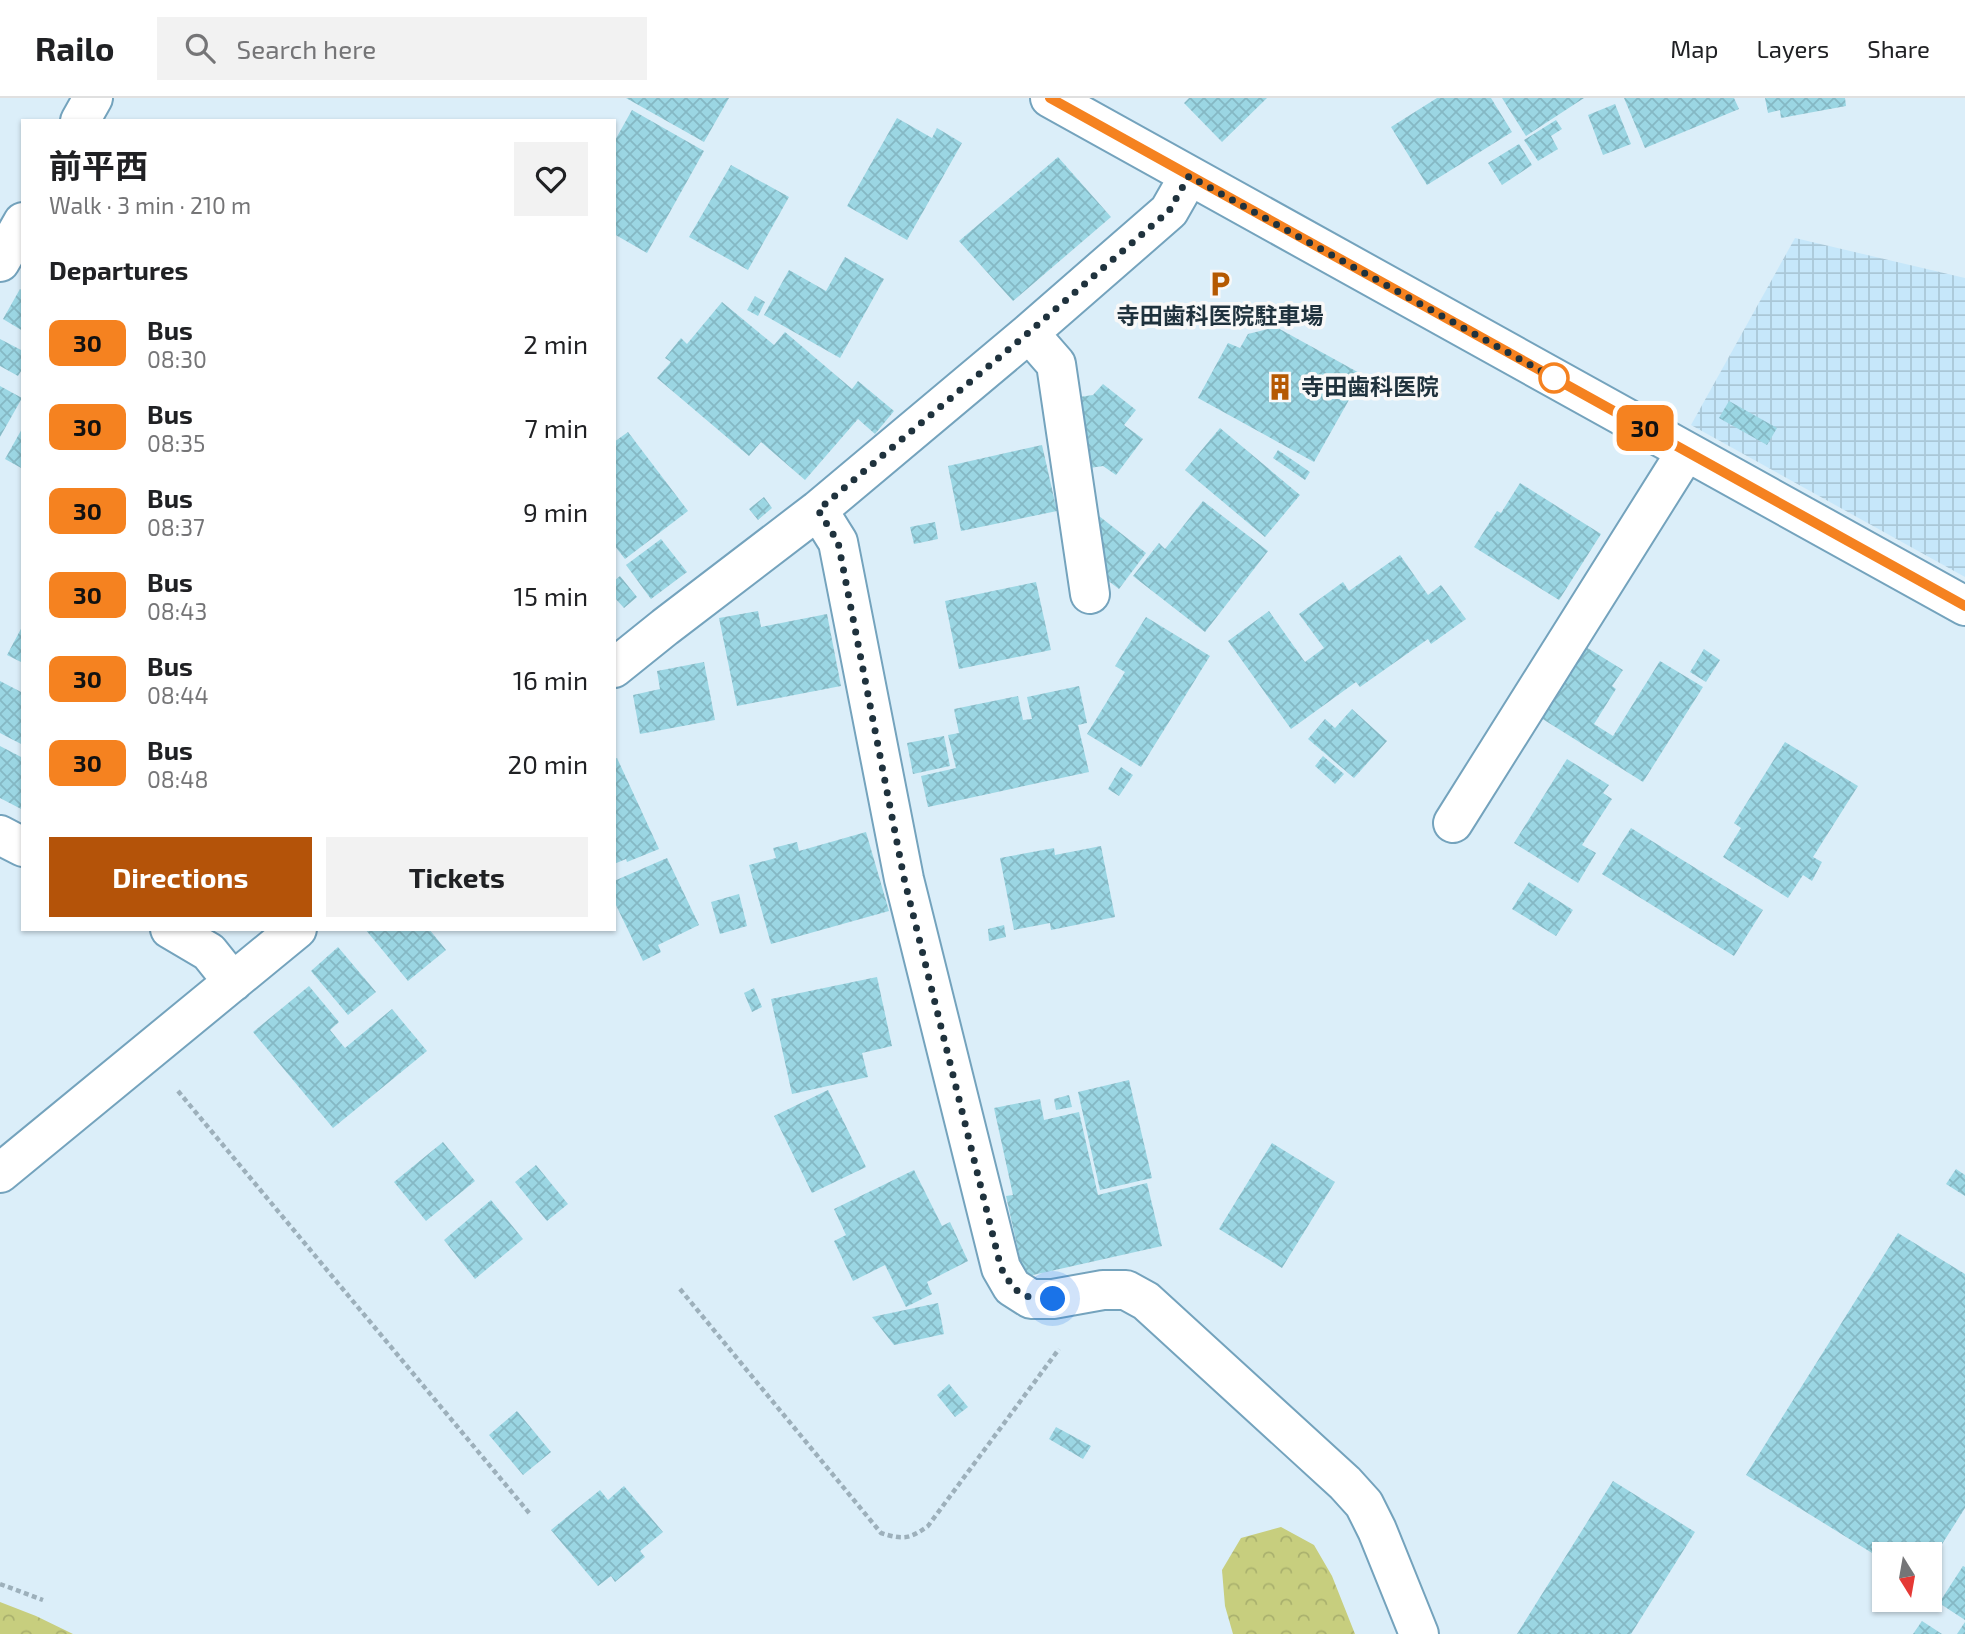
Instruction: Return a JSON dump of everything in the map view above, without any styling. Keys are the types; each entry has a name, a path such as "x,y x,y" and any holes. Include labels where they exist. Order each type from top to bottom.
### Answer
{"street":[{"path":"81,119 93,98"},
{"path":"1050,98 1965,606"},
{"path":"616,666 818,510 1028,333 1169,211 1189,176"},
{"path":"0,262 21,225"},
{"path":"1028,333 1056,364 1090,594"},
{"path":"1453,823 1686,452"},
{"path":"818,510 838,542 904,878 1001,1268 1012,1287 1031,1299 1053,1299 1103,1290 1126,1290 1146,1301 1345,1483 1364,1504 1419,1634"},
{"path":"0,835 21,846"},
{"path":"173,931 209,952 233,982"},
{"path":"0,1173 295,931"}],"path":[{"path":"146,1053 530,1514"},
{"path":"680,1289 881,1533 897,1539 914,1536 928,1526 1054,1358 1064,1339 1067,1319 1063,1297"},
{"path":"0,1584 43,1600"}],"shaded area":[{"path":"1795,238 1965,278 1965,577 1691,425"}],"green space":[{"path":"1281,1527 1314,1545 1332,1576 1355,1634 1233,1634 1225,1606 1222,1570 1241,1538"},
{"path":"0,1602 36,1616 73,1634 0,1634"}],"building":[{"path":"626,98 729,98 704,142"},
{"path":"1189,98 1267,98 1222,142 1184,103"},
{"path":"1437,98 1491,98 1512,132 1427,185 1391,127"},
{"path":"1502,98 1584,98 1526,136"},
{"path":"1624,98 1734,98 1739,109 1645,148"},
{"path":"1765,98 1845,98 1846,106 1781,118 1780,110 1768,113"},
{"path":"1615,104 1631,144 1603,155 1588,115"},
{"path":"632,110 704,151 647,253 616,235 616,138"},
{"path":"897,118 932,138 937,128 962,143 907,240 847,206"},
{"path":"1556,120 1562,129 1551,136 1558,149 1538,161 1524,140"},
{"path":"1519,144 1532,165 1502,185 1488,163"},
{"path":"1058,157 1111,217 1013,301 959,241"},
{"path":"731,165 789,197 748,270 689,237"},
{"path":"845,257 884,279 840,358 764,315 789,270 826,291"},
{"path":"20,289 21,330 3,319"},
{"path":"755,296 765,302 758,316 747,310"},
{"path":"722,302 774,345 785,332 852,389 858,381 894,411 875,434 858,419 805,480 761,442 749,456 657,378 671,362 665,358 681,338 687,344"},
{"name":"寺田歯科医院","path":"1276,327 1363,375 1314,462 1198,398 1228,343 1240,348 1248,334"},
{"path":"0,339 21,350 21,371 18,376 0,366"},
{"path":"1103,384 1136,410 1124,425 1143,439 1116,475 1103,466 1083,469 1072,398 1093,395"},
{"path":"0,386 21,400 0,437"},
{"path":"1729,401 1777,428 1767,445 1719,418"},
{"path":"1220,428 1300,495 1265,537 1185,470"},
{"path":"21,431 21,468 5,459"},
{"path":"628,432 688,511 625,559 616,548 616,441"},
{"path":"1042,445 1057,511 961,531 948,466"},
{"path":"1278,450 1310,472 1305,480 1273,458"},
{"path":"1520,483 1601,534 1559,600 1474,547 1497,511 1501,513"},
{"path":"764,497 772,508 758,520 749,509"},
{"path":"1203,501 1268,551 1205,632 1133,576 1159,543 1165,549"},
{"path":"1099,516 1146,553 1119,589 1094,570"},
{"path":"935,522 938,539 914,544 910,527"},
{"path":"661,539 687,572 651,599 626,565"},
{"path":"1400,555 1428,595 1441,585 1466,619 1431,644 1428,639 1360,687 1356,682 1291,729 1228,641 1269,611 1305,662 1324,648 1299,614 1343,582 1349,591"},
{"path":"620,576 637,597 624,608 616,599 616,579"},
{"path":"1036,582 1051,650 959,669 945,601"},
{"path":"758,611 761,627 827,614 841,686 737,706 719,618"},
{"path":"1146,617 1210,656 1141,767 1087,734 1125,672 1115,666"},
{"path":"21,629 21,662 7,655"},
{"path":"1586,647 1623,670 1612,686 1616,689 1594,724 1613,736 1660,661 1703,687 1643,782 1541,718"},
{"path":"1704,649 1720,660 1706,682 1690,672"},
{"path":"704,662 715,720 640,734 633,695 660,689 657,671"},
{"path":"0,681 21,692 21,744 0,733"},
{"path":"1079,686 1087,723 1078,725 1089,772 928,807 921,776 956,768 948,735 959,733 954,709 1018,696 1023,720 1032,719 1027,697"},
{"path":"1352,709 1387,741 1354,778 1308,739 1325,719 1335,728"},
{"path":"944,736 950,766 913,774 907,743"},
{"path":"1785,742 1858,786 1813,857 1822,862 1812,881 1803,875 1788,898 1723,857 1741,828 1734,823"},
{"path":"0,746 21,757 21,809 0,798"},
{"path":"1323,756 1344,774 1335,784 1315,766"},
{"path":"616,758 659,849 627,862 626,859 616,863"},
{"path":"1567,759 1609,785 1603,793 1612,799 1582,845 1596,853 1578,883 1514,843"},
{"path":"1121,767 1133,775 1119,796 1108,789"},
{"path":"1631,828 1763,910 1734,956 1602,874"},
{"path":"866,832 889,911 771,944 749,865 776,858 773,848 797,842 799,851"},
{"path":"1101,846 1115,917 1051,930 1050,923 1014,930 1000,858 1054,848 1055,855"},
{"path":"667,858 699,925 658,945 661,952 643,961 616,905 616,880"},
{"path":"1529,882 1573,910 1556,936 1512,909"},
{"path":"739,894 747,926 720,934 711,902"},
{"path":"1004,925 1006,937 989,941 988,929"},
{"path":"367,931 431,931 446,950 408,981"},
{"path":"338,947 376,992 348,1015 311,971"},
{"path":"877,977 892,1046 862,1053 868,1077 792,1094 771,999"},
{"path":"309,986 339,1022 330,1030 345,1048 392,1009 427,1051 333,1128 253,1032"},
{"path":"754,988 762,1007 752,1012 744,993"},
{"path":"1129,1080 1152,1178 1100,1190 1078,1092"},
{"path":"828,1090 866,1167 812,1193 774,1116"},
{"path":"1069,1095 1072,1107 1056,1110 1054,1099"},
{"path":"1040,1099 1044,1120 1079,1112 1098,1195 1147,1183 1162,1246 1024,1277 1006,1196 1013,1195 994,1108"},
{"path":"443,1142 475,1181 426,1221 394,1182"},
{"path":"1272,1143 1335,1182 1282,1268 1219,1229"},
{"path":"536,1165 568,1204 547,1221 515,1182"},
{"path":"1956,1169 1965,1175 1965,1196 1946,1184"},
{"path":"914,1170 942,1226 950,1222 968,1261 927,1282 932,1294 906,1307 885,1265 853,1281 834,1241 846,1235 834,1209"},
{"path":"491,1200 523,1239 475,1279 444,1240"},
{"path":"1898,1233 1965,1274 1965,1508 1942,1544 1942,1542 1872,1542 1872,1553 1746,1475"},
{"path":"938,1303 944,1334 894,1345 872,1317"},
{"path":"949,1384 968,1407 955,1417 937,1395"},
{"path":"517,1411 551,1452 523,1475 489,1435"},
{"path":"1056,1427 1091,1446 1083,1459 1049,1439"},
{"path":"1613,1481 1695,1532 1631,1634 1517,1634"},
{"path":"624,1486 663,1532 640,1551 645,1557 615,1582 611,1576 598,1586 551,1530 600,1490 608,1500"},
{"path":"1963,1566 1965,1567 1965,1620 1942,1605 1942,1598"},
{"path":"1922,1621 1942,1634 1913,1634"},
{"path":"1965,1622 1965,1634 1957,1634"}],"bus line":[{"name":"30","path":"1050,98 1965,606"}],"place":[{"name":"寺田歯科医院駐車場","path":"1220,284"},
{"name":"寺田歯科医院","path":"1280,387"}],"route":[{"path":"1053,1299 1031,1299 1012,1287 1001,1268 904,878 838,542 818,510 1169,211 1189,176 1554,378"}]}
